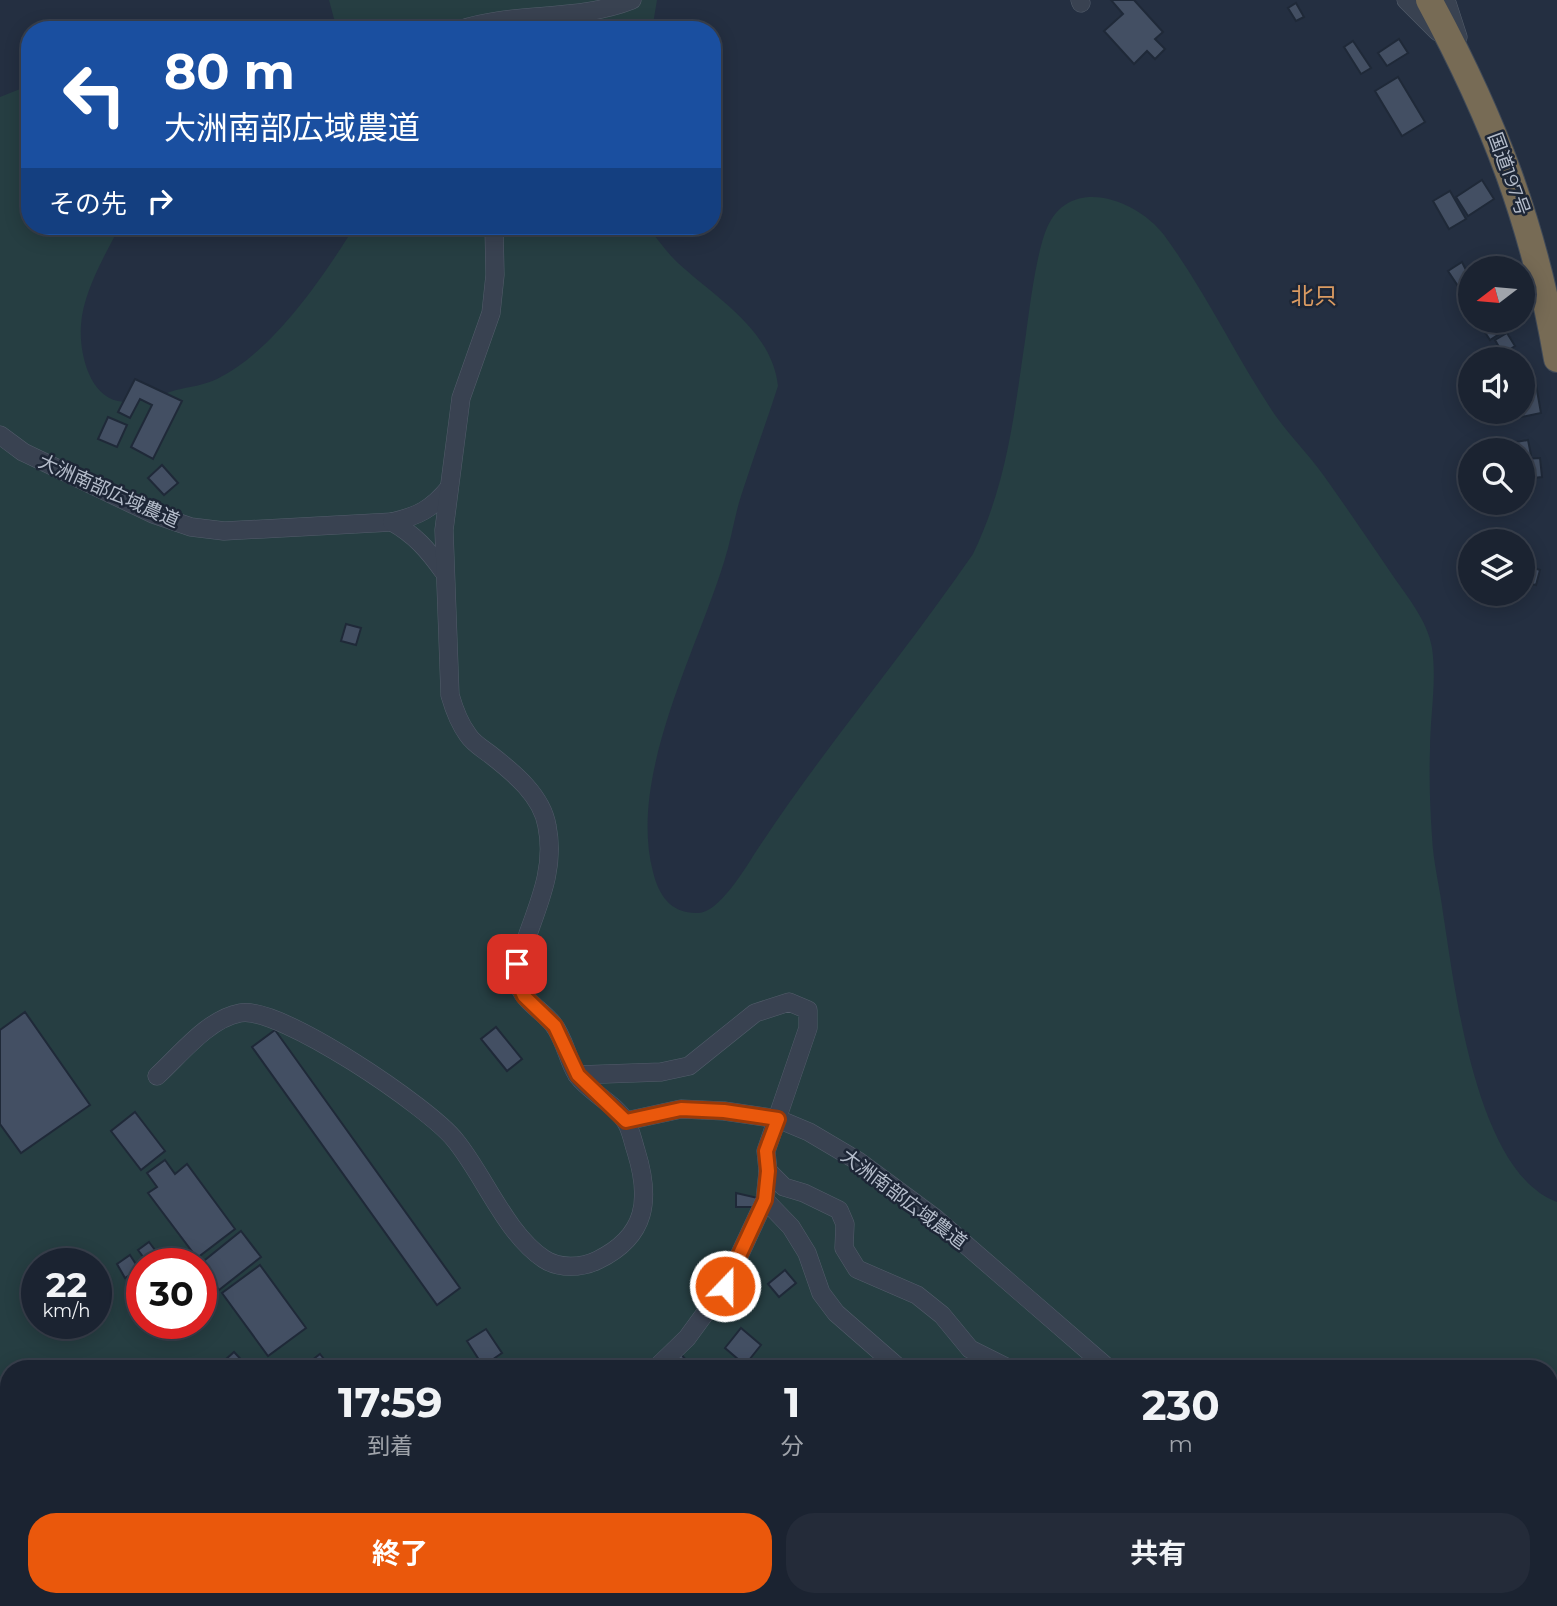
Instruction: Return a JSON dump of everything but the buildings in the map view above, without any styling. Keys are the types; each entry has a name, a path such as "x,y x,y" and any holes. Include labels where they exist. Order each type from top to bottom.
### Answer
{"highway":[{"name":"国道197号","path":"1429,0 1461,58 1500,146 1551,282 1557,359"}],"street":[{"path":"494,21 557,16 616,6 632,0"},
{"path":"1406,0 1461,58"},
{"path":"1446,0 1457,29 1461,58"},
{"path":"157,1076 222,1019 242,1012 263,1013 311,1037 432,1116 456,1141 522,1238 545,1260 569,1267 595,1262 617,1249 635,1231 643,1209 646,1188 626,1121 578,1075 555,1026 524,996 518,983 517,964 545,886 551,851 547,822 536,798 503,764 469,737 456,714 450,695 443,530 461,398 491,313 495,275 494,235"},
{"name":"大洲南部広域農道","path":"0,435 23,452 141,509 191,527 223,531 392,522 417,516 434,506 451,485"},
{"path":"392,522 412,534 443,571"},
{"path":"578,1075 661,1072 689,1066 755,1013 789,1002 808,1010 808,1028 766,1151 768,1171 765,1200 725,1286 687,1338 664,1360"},
{"name":"大洲南部広域農道","path":"626,1121 681,1109 724,1111 778,1119 809,1132 858,1161 935,1218 1099,1360"},
{"path":"768,1171 784,1187 804,1193 839,1210 845,1224 844,1248 857,1269 916,1295 942,1315 970,1349 992,1360"},
{"path":"765,1200 791,1227 807,1252 821,1293 836,1313 890,1360"}],"green space":[{"path":"329,0 657,0 654,21 335,21"},
{"path":"21,89 21,235 115,235 90,287 83,312 81,335 84,358 93,381 99,390 118,401 140,401 202,384 238,367 258,351 295,312 349,235 654,235 674,259 754,332 774,366 778,386 741,496 724,562 669,715 657,756 650,796 648,835 656,881 668,902 689,913 707,911 731,889 781,814 973,554 985,527 1002,473 1013,420 1035,275 1042,243 1051,220 1063,207 1077,199 1092,197 1125,205 1153,223 1194,279 1275,415 1341,500 1416,609 1430,638 1434,673 1430,803 1435,865 1454,986 1474,1075 1488,1118 1507,1155 1529,1184 1557,1202 1557,1360 0,1360 0,97"}],"district":[{"name":"北只","path":"1314,296"}],"route":[{"path":"517,964 518,983 524,996 555,1026 578,1075 626,1121 681,1109 724,1111 778,1119 766,1151 768,1171 765,1200 746,1234 725,1286"}]}
